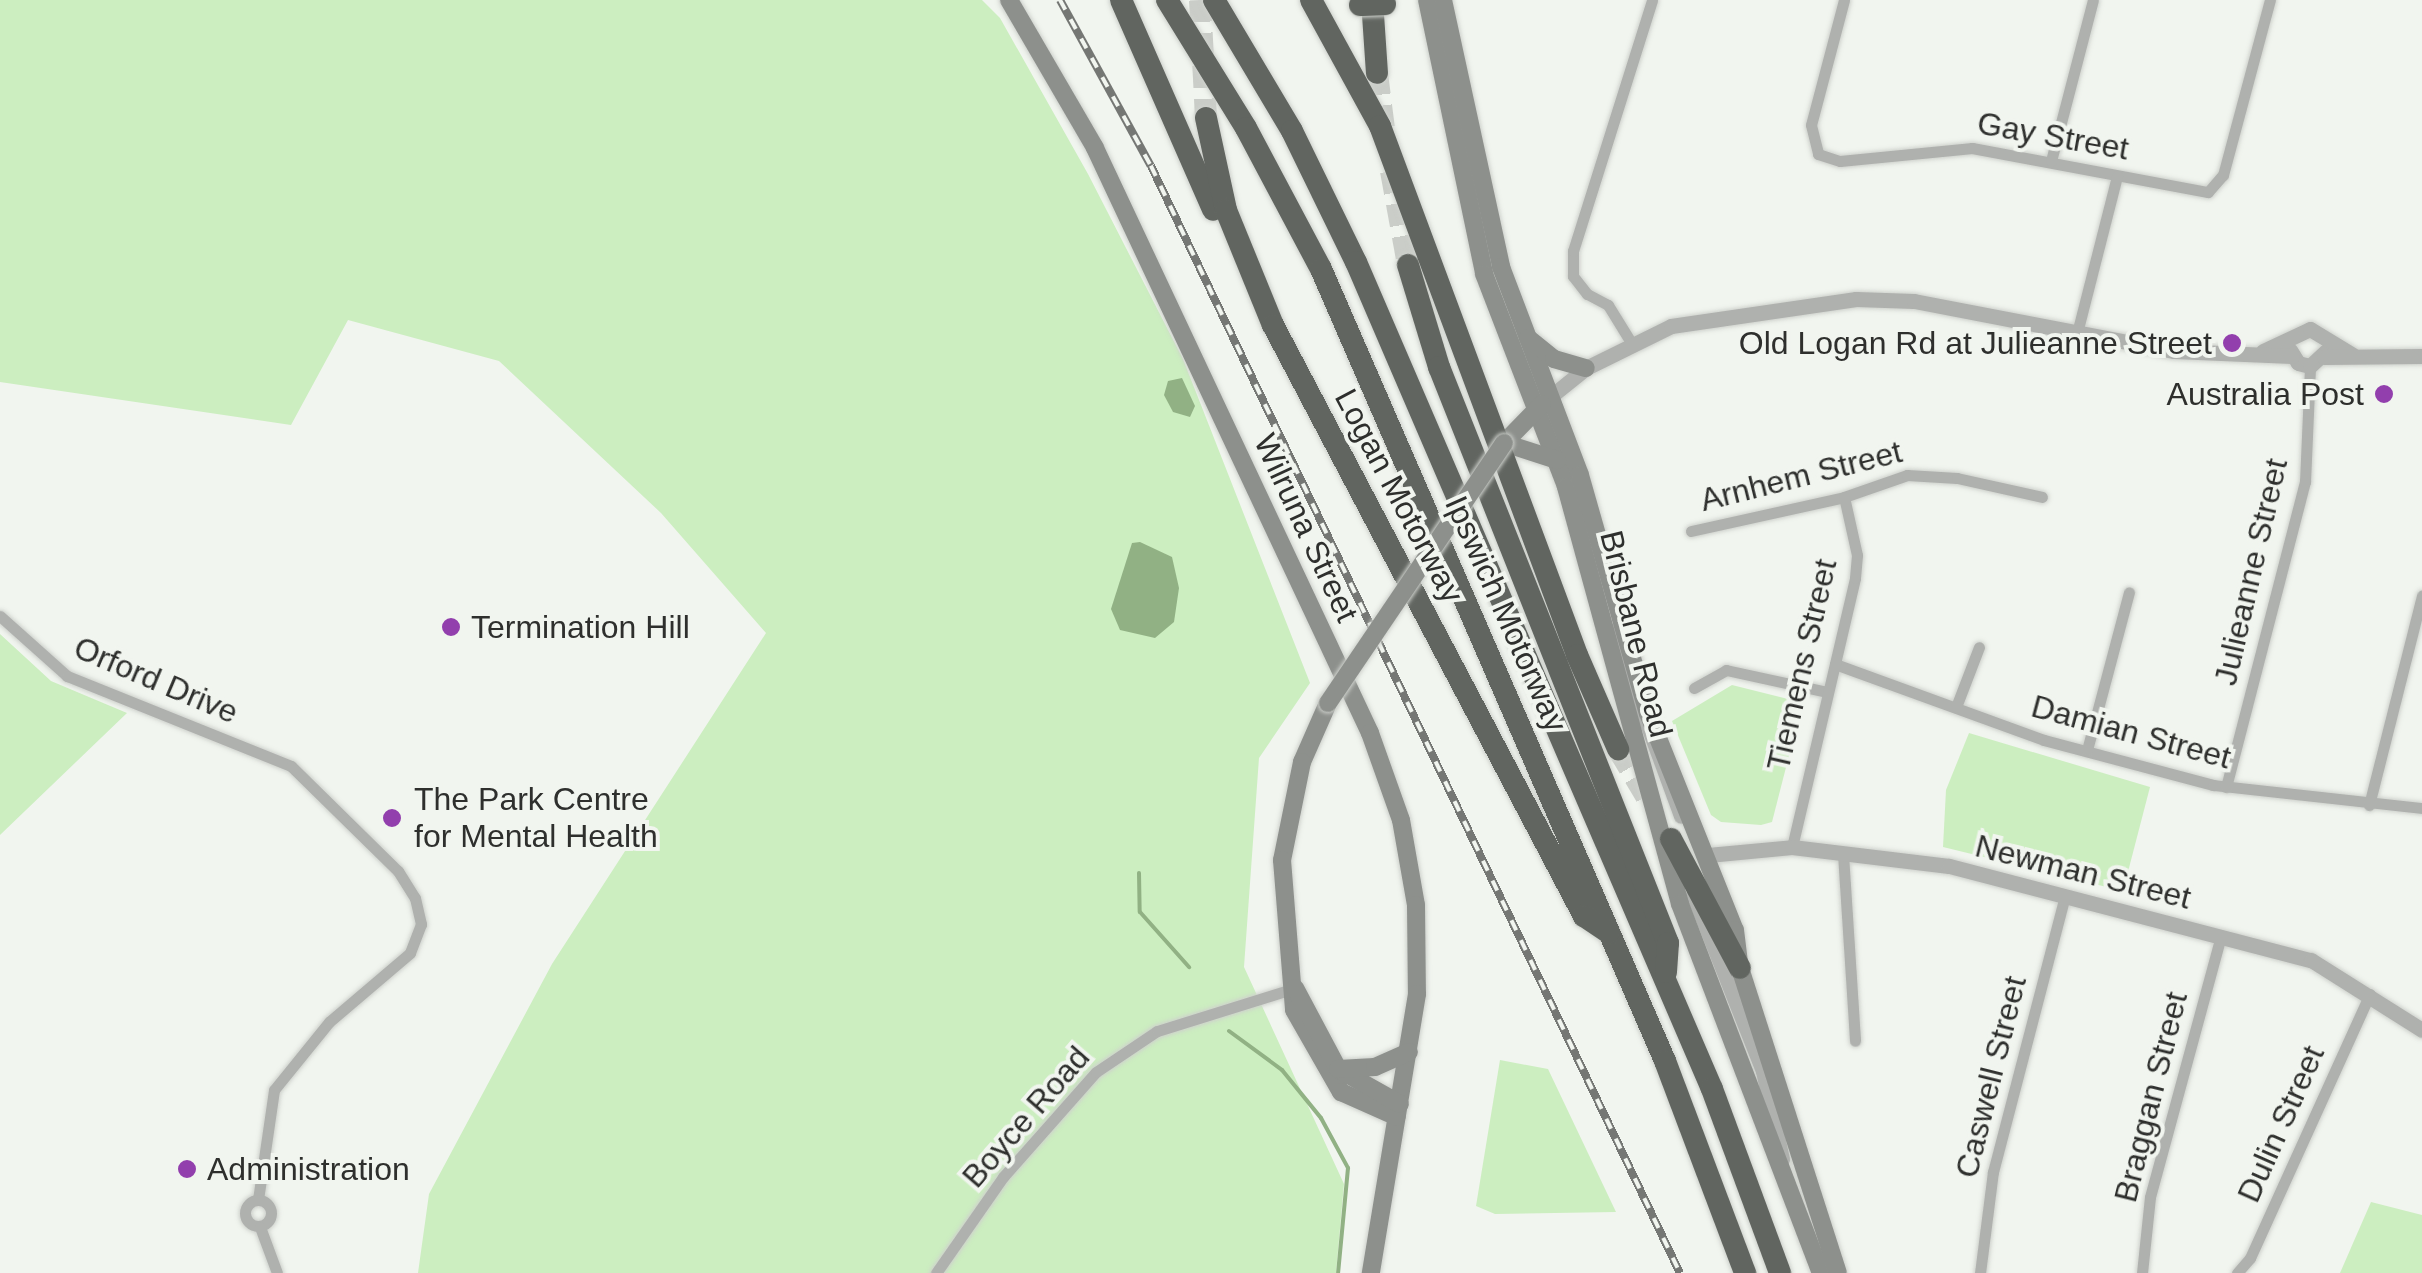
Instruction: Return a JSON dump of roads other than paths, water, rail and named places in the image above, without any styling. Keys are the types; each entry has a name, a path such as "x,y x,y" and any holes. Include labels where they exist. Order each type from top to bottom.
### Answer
{"highway":[{"path":"1121,0 1215,214 1236,241"},
{"name":"Ipswich Motorway","path":"1166,0 1246,128 1320,270 1704,1155 1745,1273"},
{"name":"Ipswich Motorway","path":"1214,0 1325,193 1666,980 1780,1273"},
{"path":"1310,0 1380,126 1577,656 1618,748"},
{"path":"1373,2 1376,73"},
{"name":"Logan Motorway","path":"1206,118 1236,241 1272,325 1584,916 1609,933"},
{"path":"1408,265 1469,445 1668,942 1666,980"},
{"path":"1671,839 1696,879 1740,968"}],"main road":[{"name":"Wilruna Street","path":"1009,0 1095,148 1383,762 1415,891 1418,964 1409,1052 1371,1273"},
{"name":"Brisbane Road","path":"1427,0 1444,59 1477,251 1543,403 1580,476 1648,713 1735,930 1740,968 1838,1273"},
{"name":"Brisbane Road","path":"1443,0 1481,194 1527,338 1557,460 1592,577 1592,599 1680,904 1782,1159 1820,1273"},
{"path":"1527,338 1554,358 1586,368"},
{"path":"1398,1110 1360,1105 1330,1080 1299,1024 1282,922 1282,860 1302,762 1328,703 1509,441 1543,403"},
{"path":"1509,441 1557,460"},
{"path":"1294,988 1338,1069 1398,1110"},
{"path":"1338,1069 1383,1066 1409,1052"}],"street":[{"path":"1632,344 1608,305 1587,294 1572,276 1572,251 1652,0"},
{"name":"Gay Street","path":"1844,0 1811,124 1818,154 1840,161 1951,146 2051,161 2192,190 2218,186 2270,0"},
{"path":"2051,161 2094,0"},
{"path":"2076,333 2118,176"},
{"path":"1543,403 1586,368 1632,344 1702,318 1856,299 1914,301 2174,351 2254,354 2291,349 2304,330 2354,355"},
{"path":"2324,340 2324,357"},
{"path":"2291,349 2310,366 2324,357 2422,356"},
{"name":"Julieanne Street","path":"2226,787 2305,482 2310,366"},
{"name":"Arnhem Street","path":"1691,531 1928,474 2042,497"},
{"name":"Tiemens Street","path":"1792,847 1858,556 1844,496"},
{"path":"1592,577 1660,770 1686,827 1708,855 1696,879 1694,904 1751,1036 1784,1142 1782,1159"},
{"path":"2087,750 2128,592"},
{"path":"2369,805 2422,596"},
{"name":"Orford Drive","path":"0,616 56,671 303,775 398,871 415,898 421,924 410,953 352,1000 286,1069 266,1112 258,1200"},
{"path":"1956,707 1979,648"},
{"name":"Damian Street","path":"1835,664 2087,750 2226,787 2422,808"},
{"path":"1694,688 1726,670 1827,692"},
{"name":"Newman Street","path":"1708,855 1792,847 1932,862 2311,960 2422,1029"},
{"path":"1844,854 1856,1041"},
{"name":"Caswell Street","path":"1980,1273 1992,1172 2065,896"},
{"name":"Braggan Street","path":"2142,1273 2150,1197 2221,936"},
{"name":"Boyce Road","path":"936,1273 1003,1177 1096,1072 1157,1031 1294,988"},
{"name":"Dulin Street","path":"2237,1273 2250,1258 2370,994"},
{"path":"260,1227 271,1212 258,1200 247,1204 244,1216 260,1227 277,1273"}],"waterway":[{"path":"1139,873 1140,912 1189,967"},
{"path":"1229,1031 1282,1070 1321,1118 1348,1168 1338,1273"}],"tunnel":[{"path":"1200,0 1206,118"},
{"path":"1377,73 1384,129"},
{"path":"1391,171 1408,265"},
{"path":"1618,749 1652,806"}],"railway":[{"path":"1060,0 1151,166 1680,1273"}],"place":[{"name":"Old Logan Rd at Julieanne Street","path":"2232,343"},
{"name":"Australia Post","path":"2384,394"},
{"name":"Termination Hill","path":"451,627"},
{"name":"The Park Centre for Mental Health","path":"392,818"},
{"name":"Administration","path":"187,1169"}]}
